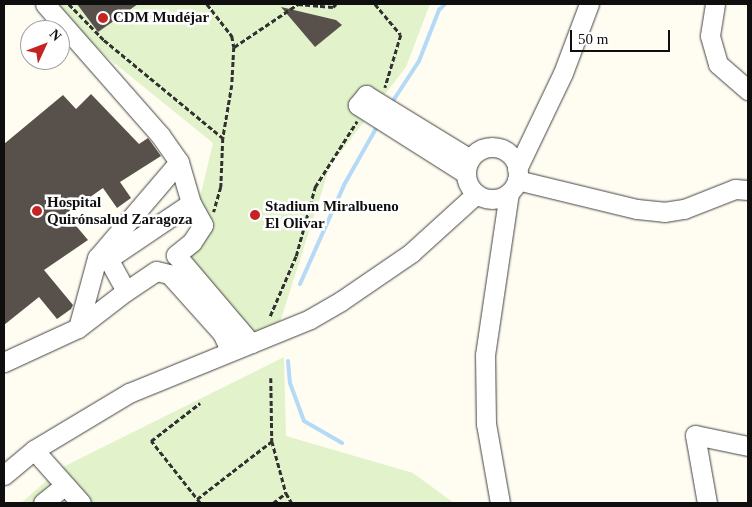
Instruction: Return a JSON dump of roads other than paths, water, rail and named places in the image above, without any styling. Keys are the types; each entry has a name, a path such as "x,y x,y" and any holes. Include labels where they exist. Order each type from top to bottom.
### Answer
{"street":[{"path":"45,4 160,134 179,162 191,203 203,224 192,242 176,255 174,268 222,333 230,350"},
{"path":"4,475 34,450 129,393 230,350 310,319 348,297 411,253 503,181 539,128 588,4"},
{"path":"715,4 710,36 718,64 748,90"},
{"path":"370,106 468,166"},
{"path":"500,503 486,424 484,355 505,218 503,181 488,147 468,166 466,181 503,181 637,209 664,212 684,209 736,189 748,190"},
{"path":"78,328 97,258 179,162"},
{"path":"126,292 108,259 191,203"},
{"path":"174,268 251,343"},
{"path":"4,362 78,328 156,271 174,268"},
{"path":"707,503 695,435 748,446"},
{"path":"34,450 81,503"},
{"path":"43,503 60,480"}],"waterway":[{"path":"391,104 419,61 439,10 445,4"},
{"path":"300,284 344,185 378,125"},
{"path":"288,361 290,383 304,421 342,443"}],"place":[{"name":"CDM Mudéjar","path":"103,18"},
{"name":"Hospital Quirónsalud Zaragoza","path":"37,211"},
{"name":"Stadium Miralbueno El Olivar","path":"255,215"}]}
